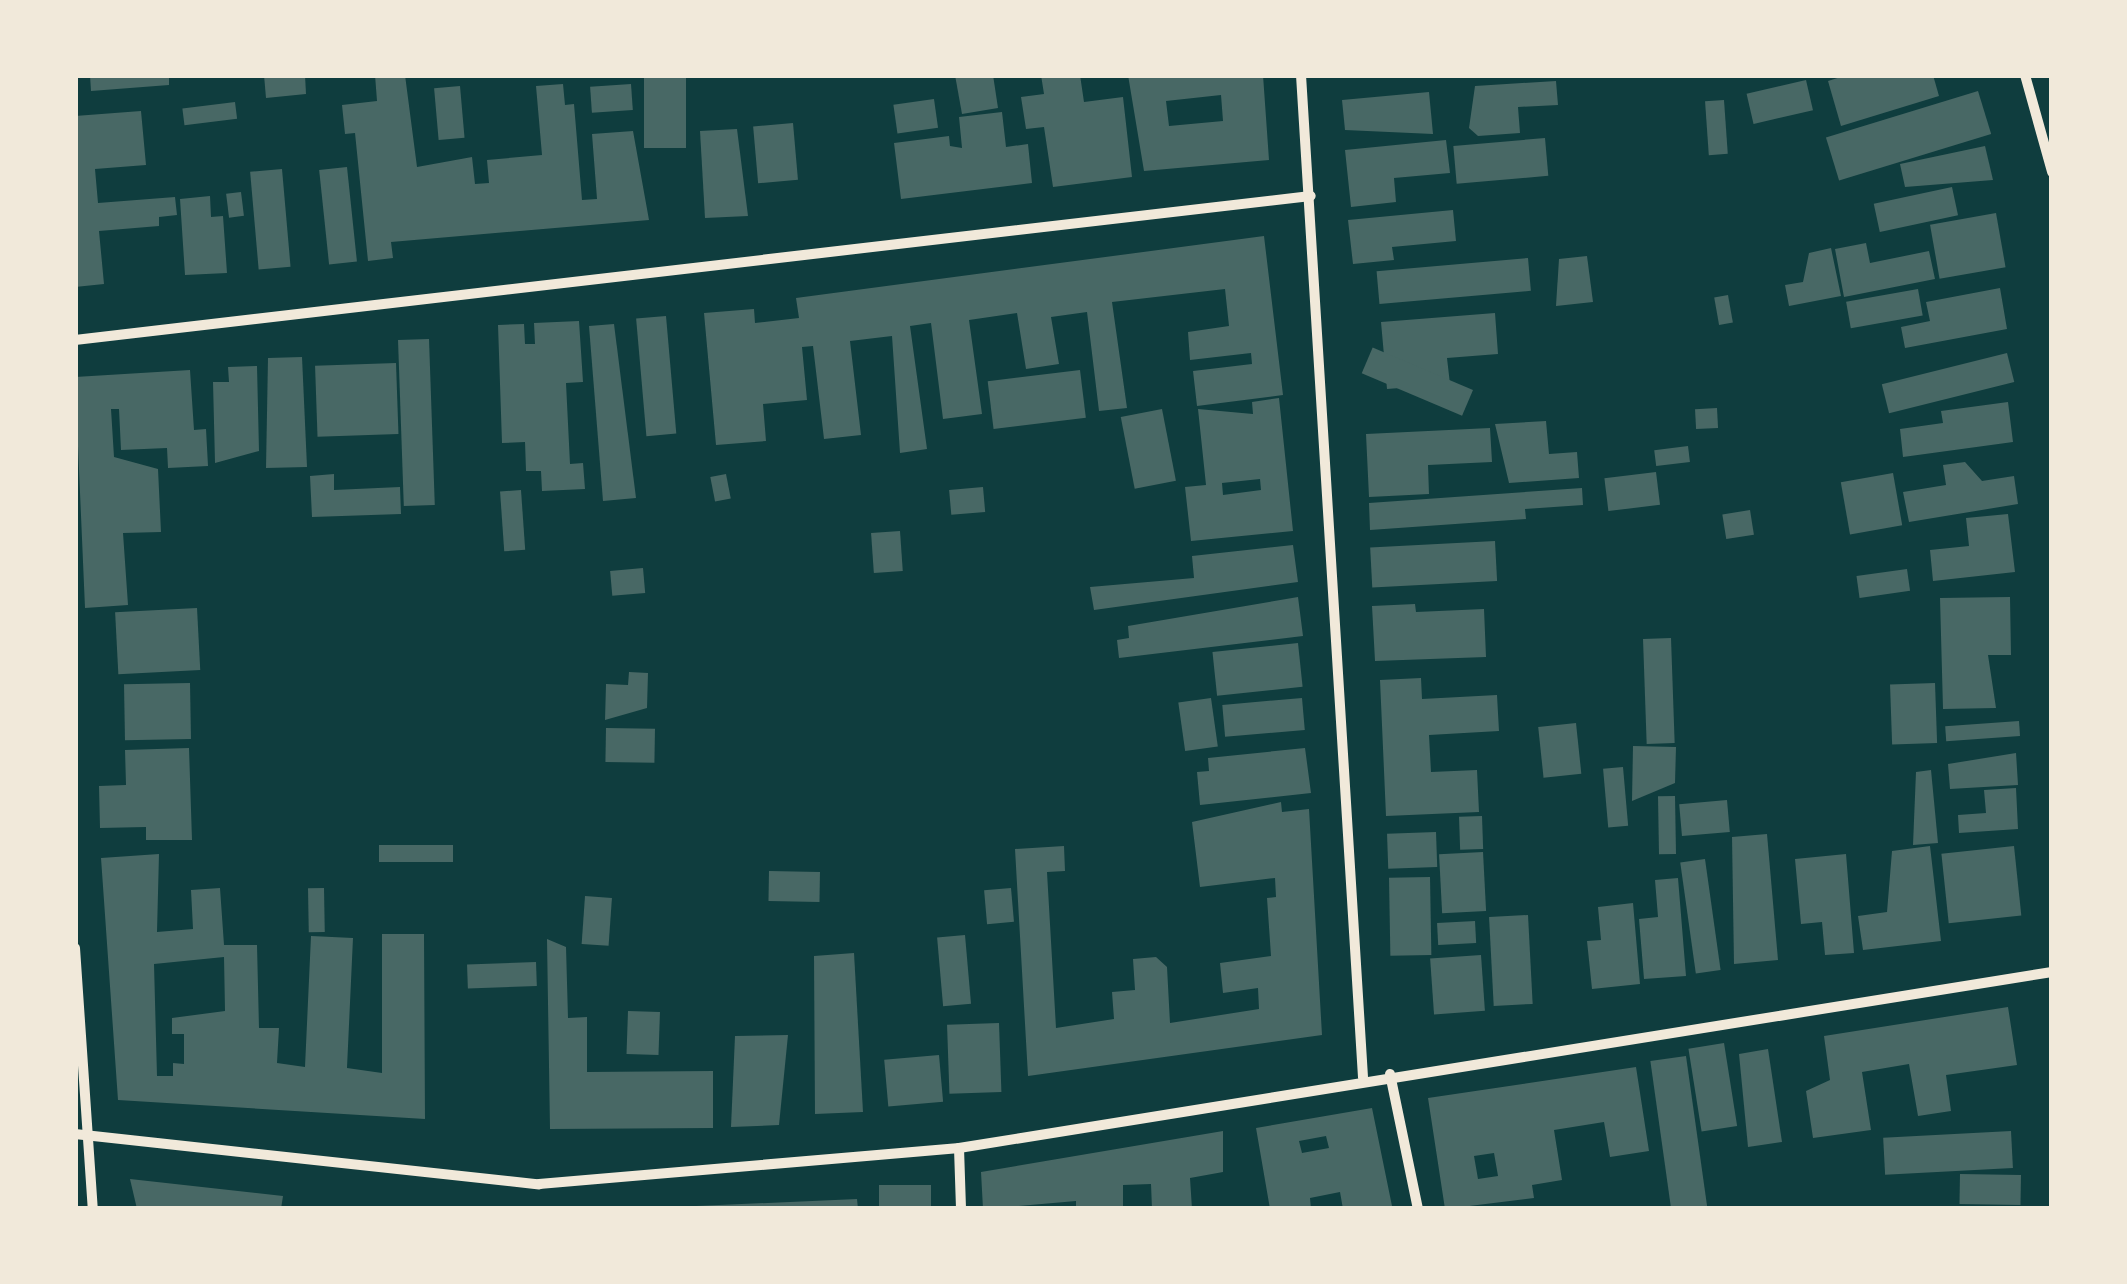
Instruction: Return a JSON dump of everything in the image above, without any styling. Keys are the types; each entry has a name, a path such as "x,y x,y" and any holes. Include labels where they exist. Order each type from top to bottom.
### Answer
{"street":[{"path":"1302,75 1363,1077"},
{"path":"2025,75 2052,172"},
{"path":"75,340 1311,196"},
{"path":"75,948 81,1136 93,1209"},
{"path":"81,1136 538,1184 960,1148 1363,1077 2052,972"},
{"path":"1390,1074 1418,1209"},
{"path":"960,1148 961,1209"}],"building":[{"path":"90,75 169,75 169,85 91,91"},
{"path":"264,75 305,75 306,94 266,98"},
{"path":"375,75 405,75 417,167 472,157 475,184 489,183 487,160 542,155 536,86 563,84 565,105 574,104 582,200 597,199 592,134 633,131 649,220 391,242 393,258 368,261 355,133 345,134 342,105 377,101"},
{"path":"644,75 686,75 686,148 644,148"},
{"path":"955,75 993,75 998,108 962,114"},
{"path":"1041,75 1080,75 1084,102 1123,97 1132,177 1053,187 1044,127 1026,129 1021,97 1044,94"},
{"path":"1128,75 1263,75 1269,160 1144,171","holes":["1221,95 1223,121 1169,126 1166,101"]},
{"path":"1847,75 1933,75 1939,96 1841,126 1828,81"},
{"path":"1806,80 1813,110 1754,124 1747,94"},
{"path":"1556,81 1558,105 1518,107 1520,133 1478,136 1469,128 1475,86"},
{"path":"631,84 633,110 592,113 590,87"},
{"path":"460,86 465,138 439,140 434,88"},
{"path":"1978,91 1991,134 1839,181 1826,137"},
{"path":"1429,92 1433,134 1345,130 1342,100"},
{"path":"934,99 938,128 897,133 893,105"},
{"path":"1724,100 1728,154 1709,155 1705,101"},
{"path":"235,102 237,119 184,125 182,108"},
{"path":"141,111 146,165 95,169 98,203 175,197 177,215 159,217 159,226 99,231 104,284 75,287 75,116"},
{"path":"1002,112 1006,147 1028,144 1032,183 901,199 894,143 949,136 950,146 962,148 959,117"},
{"path":"793,123 798,180 758,183 753,126"},
{"path":"737,129 748,216 705,218 700,131"},
{"path":"1545,138 1548,176 1457,184 1453,146"},
{"path":"1446,140 1450,173 1394,178 1396,202 1351,207 1345,150"},
{"path":"1985,146 1993,180 1905,187 1900,164"},
{"path":"347,167 357,261 329,264 319,170"},
{"path":"282,169 291,267 259,269 250,172"},
{"path":"1952,187 1958,215 1880,232 1874,204"},
{"path":"241,192 244,216 229,218 226,194"},
{"path":"210,196 211,217 223,216 227,273 185,275 180,199"},
{"path":"1453,210 1456,241 1392,247 1394,260 1353,264 1348,220"},
{"path":"1996,213 2006,267 1940,279 1930,225"},
{"path":"1264,236 1283,395 1197,406 1193,371 1252,364 1251,353 1190,360 1188,332 1229,326 1225,289 1112,302 1127,408 1099,411 1087,312 1051,317 1059,364 1026,369 1017,313 969,320 982,414 943,419 931,323 910,326 927,449 900,453 892,336 850,341 861,435 824,439 813,346 802,347 807,400 763,404 766,441 716,445 704,313 754,309 755,323 799,318 796,298"},
{"path":"1866,243 1870,263 1929,251 1935,279 1844,297 1835,249"},
{"path":"1831,248 1841,296 1789,306 1785,285 1803,282 1809,253"},
{"path":"1587,256 1593,302 1556,306 1559,259"},
{"path":"1528,258 1531,291 1379,304 1377,271"},
{"path":"2000,288 2007,329 1905,348 1901,327 1930,321 1926,302"},
{"path":"1918,289 1923,316 1851,328 1846,302"},
{"path":"1728,295 1733,323 1719,325 1714,297"},
{"path":"1495,313 1498,354 1447,358 1450,384 1387,389 1381,322"},
{"path":"666,316 676,434 646,436 636,319"},
{"path":"579,321 583,382 566,383 570,464 583,463 585,489 542,491 541,471 526,471 525,442 502,443 498,325 524,324 525,344 535,344 534,323"},
{"path":"614,324 636,498 603,501 589,326"},
{"path":"429,339 435,505 404,506 398,340"},
{"path":"1373,347 1473,390 1462,416 1362,373"},
{"path":"2007,353 2014,382 1889,413 1882,384"},
{"path":"302,357 307,467 266,468 268,358"},
{"path":"396,363 398,434 318,437 315,366"},
{"path":"257,366 259,451 215,463 213,382 229,382 228,367"},
{"path":"190,370 194,430 206,429 208,466 168,468 167,448 121,450 119,409 111,409 114,457 158,469 161,532 123,533 128,605 85,608 75,377"},
{"path":"1080,370 1086,418 994,429 988,381"},
{"path":"1279,398 1293,531 1191,541 1185,487 1206,485 1198,409 1253,414 1252,402","holes":["1260,479 1261,490 1223,495 1222,483"]},
{"path":"2008,402 2013,442 1903,457 1900,429 1943,423 1941,411"},
{"path":"1717,408 1718,428 1696,429 1695,409"},
{"path":"1162,409 1176,481 1135,489 1121,417"},
{"path":"1546,421 1549,454 1577,452 1579,478 1509,483 1495,424"},
{"path":"1490,428 1492,462 1428,465 1429,494 1369,497 1366,434"},
{"path":"1688,446 1690,462 1656,466 1654,450"},
{"path":"1965,462 1982,481 2014,476 2018,504 1909,522 1903,492 1946,485 1943,465"},
{"path":"1656,472 1660,505 1608,511 1604,478"},
{"path":"1893,473 1902,525 1850,534 1841,482"},
{"path":"334,474 334,490 400,487 401,514 312,517 310,476"},
{"path":"726,474 731,499 715,502 710,477"},
{"path":"983,487 985,512 951,515 949,490"},
{"path":"1582,488 1583,505 1525,509 1526,519 1370,530 1369,503"},
{"path":"521,490 525,550 504,551 500,491"},
{"path":"1750,510 1754,535 1726,539 1722,514"},
{"path":"2008,514 2015,572 1933,581 1930,550 1969,546 1966,518"},
{"path":"900,531 903,571 874,573 871,533"},
{"path":"1495,541 1497,581 1372,587 1370,548"},
{"path":"1293,545 1298,582 1094,610 1090,587 1194,578 1192,556"},
{"path":"643,568 645,593 612,596 610,571"},
{"path":"1907,569 1910,591 1860,598 1856,576"},
{"path":"1298,597 1303,636 1119,658 1117,640 1129,638 1128,626"},
{"path":"2010,597 2011,655 1988,655 1996,708 1943,709 1940,598"},
{"path":"1415,604 1416,612 1484,609 1486,657 1375,661 1372,606"},
{"path":"197,608 200,670 118,674 115,612"},
{"path":"1671,638 1675,743 1647,744 1643,639"},
{"path":"1298,643 1303,687 1217,696 1212,652"},
{"path":"629,672 648,673 647,708 605,720 606,684 628,685"},
{"path":"1421,678 1422,699 1497,695 1499,731 1429,735 1431,772 1477,770 1479,812 1386,816 1380,680"},
{"path":"190,683 191,739 125,740 124,684"},
{"path":"1935,683 1937,743 1892,745 1890,685"},
{"path":"1211,698 1218,747 1185,751 1178,703"},
{"path":"1302,698 1305,730 1225,737 1222,705"},
{"path":"2019,721 2020,736 1946,741 1945,726"},
{"path":"1576,723 1581,774 1544,778 1538,727"},
{"path":"606,728 655,729 654,763 605,762"},
{"path":"1633,746 1676,747 1675,783 1632,801"},
{"path":"189,748 192,840 146,840 146,827 100,828 99,786 126,785 125,750"},
{"path":"1305,748 1311,793 1200,805 1197,772 1209,771 1208,758"},
{"path":"2016,753 2018,785 1950,789 1948,764"},
{"path":"1623,767 1628,826 1608,828 1603,769"},
{"path":"1931,770 1938,843 1913,845 1916,772"},
{"path":"2016,788 2018,829 1959,833 1958,815 1986,813 1984,790"},
{"path":"1658,796 1675,796 1676,854 1659,854"},
{"path":"1727,800 1730,832 1682,836 1679,804"},
{"path":"1281,802 1282,812 1309,809 1322,1035 1028,1076 1015,849 1064,846 1065,871 1047,872 1056,1028 1114,1019 1112,992 1135,990 1133,959 1156,957 1167,967 1170,1023 1259,1009 1258,988 1223,993 1220,963 1271,956 1267,898 1276,897 1275,878 1200,887 1192,822"},
{"path":"1482,816 1483,849 1460,850 1459,817"},
{"path":"1436,832 1437,867 1388,869 1387,834"},
{"path":"1767,834 1778,960 1734,964 1732,837"},
{"path":"379,845 453,845 453,862 379,862"},
{"path":"1930,846 1941,941 1863,950 1858,916 1887,912 1892,851"},
{"path":"2014,846 2021,916 1949,923 1941,854"},
{"path":"1483,852 1486,911 1442,913 1439,854"},
{"path":"159,854 157,932 193,929 191,890 220,888 224,945 257,945 259,1028 279,1028 277,1063 305,1067 311,936 353,938 347,1068 382,1073 382,934 424,934 425,1119 118,1100 101,858","holes":["224,957 225,1011 172,1018 172,1034 184,1034 184,1064 173,1063 173,1076 157,1076 154,964"]},
{"path":"1846,854 1854,953 1825,955 1822,922 1801,924 1795,859"},
{"path":"1705,859 1721,970 1696,973 1680,862"},
{"path":"769,871 820,872 819,902 768,901"},
{"path":"1430,877 1431,955 1390,956 1389,878"},
{"path":"1678,878 1686,976 1644,979 1639,919 1658,917 1655,880"},
{"path":"308,888 324,888 325,932 309,932"},
{"path":"1011,888 1014,922 987,924 984,890"},
{"path":"585,896 612,898 609,946 582,944"},
{"path":"1633,903 1640,984 1592,989 1587,941 1601,940 1598,907"},
{"path":"1528,915 1533,1004 1494,1006 1489,917"},
{"path":"1475,921 1476,943 1438,945 1437,923"},
{"path":"965,935 971,1004 943,1006 937,937"},
{"path":"547,939 566,947 568,1018 587,1017 587,1072 713,1071 713,1128 550,1129"},
{"path":"854,953 863,1112 815,1114 814,956"},
{"path":"1481,955 1485,1011 1434,1014 1430,959"},
{"path":"536,962 537,986 468,988 467,964"},
{"path":"2008,1007 2017,1065 1946,1075 1951,1111 1918,1116 1909,1064 1862,1072 1871,1130 1813,1138 1806,1091 1830,1080 1824,1036"},
{"path":"628,1011 660,1012 658,1055 626,1054"},
{"path":"999,1023 1001,1092 949,1094 947,1025"},
{"path":"788,1035 779,1125 731,1127 735,1036"},
{"path":"1724,1043 1737,1126 1702,1132 1688,1049"},
{"path":"1768,1049 1782,1142 1748,1147 1739,1054"},
{"path":"939,1055 943,1102 888,1107 884,1060"},
{"path":"1686,1056 1707,1209 1671,1209 1650,1061"},
{"path":"1636,1067 1649,1151 1610,1157 1604,1122 1554,1130 1562,1180 1532,1185 1534,1198 1445,1209 1428,1098","holes":["1494,1153 1498,1176 1478,1179 1474,1156"]},
{"path":"1372,1108 1392,1206 1343,1209 1340,1192 1310,1198 1311,1209 1270,1209 1256,1128","holes":["1326,1136 1329,1148 1302,1153 1299,1141"]},
{"path":"1223,1131 1223,1172 1190,1178 1192,1209 1152,1209 1151,1184 1123,1185 1123,1209 1076,1209 1076,1201 983,1209 981,1172"},
{"path":"2011,1131 2013,1168 1885,1175 1883,1138"},
{"path":"1960,1174 2021,1175 2020,1205 1959,1204"},
{"path":"130,1179 283,1196 281,1209 137,1209"},
{"path":"879,1185 931,1185 931,1209 879,1209"},
{"path":"857,1199 858,1209 696,1209 696,1206"}]}
